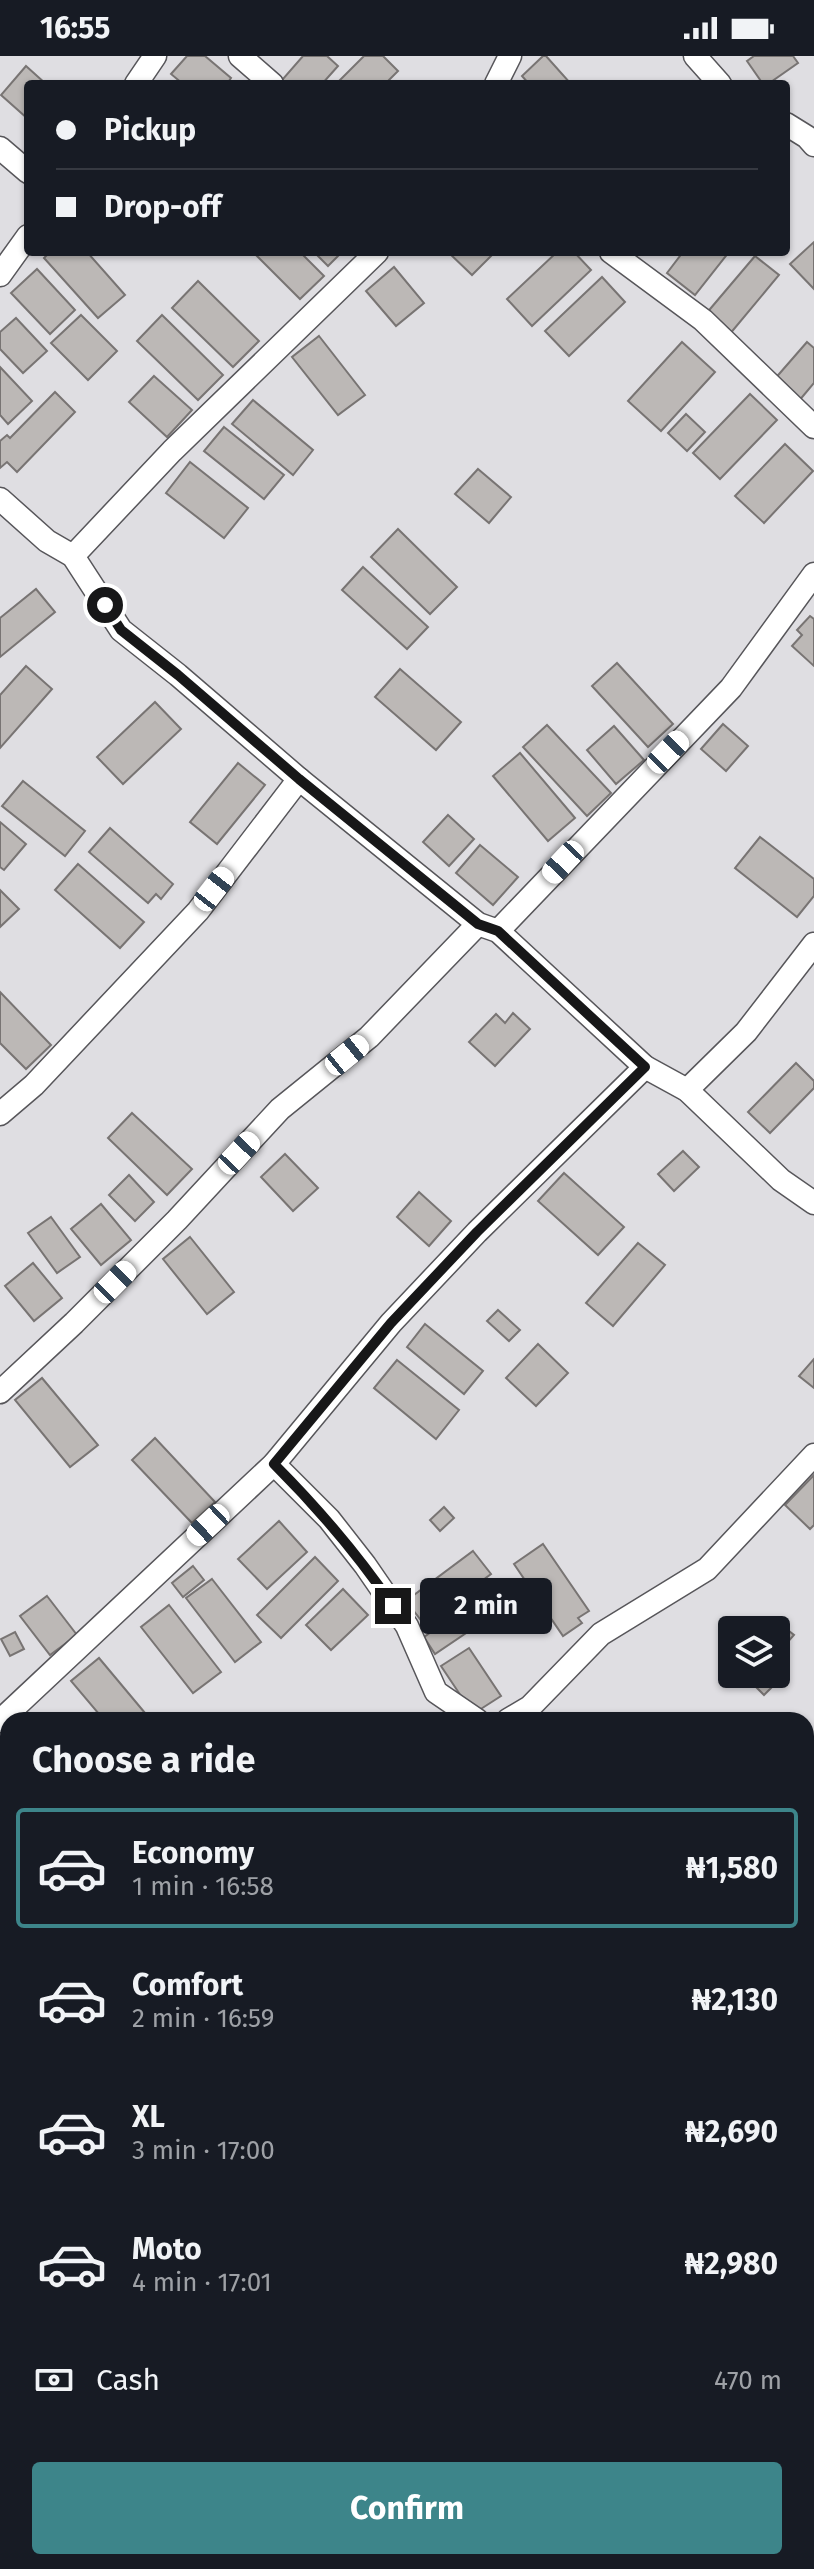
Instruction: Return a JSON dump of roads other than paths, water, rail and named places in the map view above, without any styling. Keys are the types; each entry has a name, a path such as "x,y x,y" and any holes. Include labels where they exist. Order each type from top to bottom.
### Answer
{"street":[{"path":"139,80 155,56"},
{"path":"240,56 267,80"},
{"path":"498,80 510,56"},
{"path":"695,56 716,80"},
{"path":"790,126 814,145"},
{"path":"0,148 24,169"},
{"path":"0,275 24,242"},
{"path":"73,556 172,451 373,256"},
{"path":"616,256 703,320 814,427"},
{"path":"0,499 47,541 73,556 121,630 299,779 488,928 645,1067 687,1090 781,1180 814,1203"},
{"path":"0,1392 167,1230 280,1109 369,1037 488,928 731,688 814,574"},
{"path":"0,1114 34,1085 198,911 299,779"},
{"path":"687,1090 746,1032 814,944"},
{"path":"10,1712 274,1464 391,1323 477,1232 645,1067"},
{"path":"540,1712 601,1634 707,1569 814,1455"},
{"path":"274,1464 329,1519 365,1565 407,1626 436,1692 465,1712"}]}
